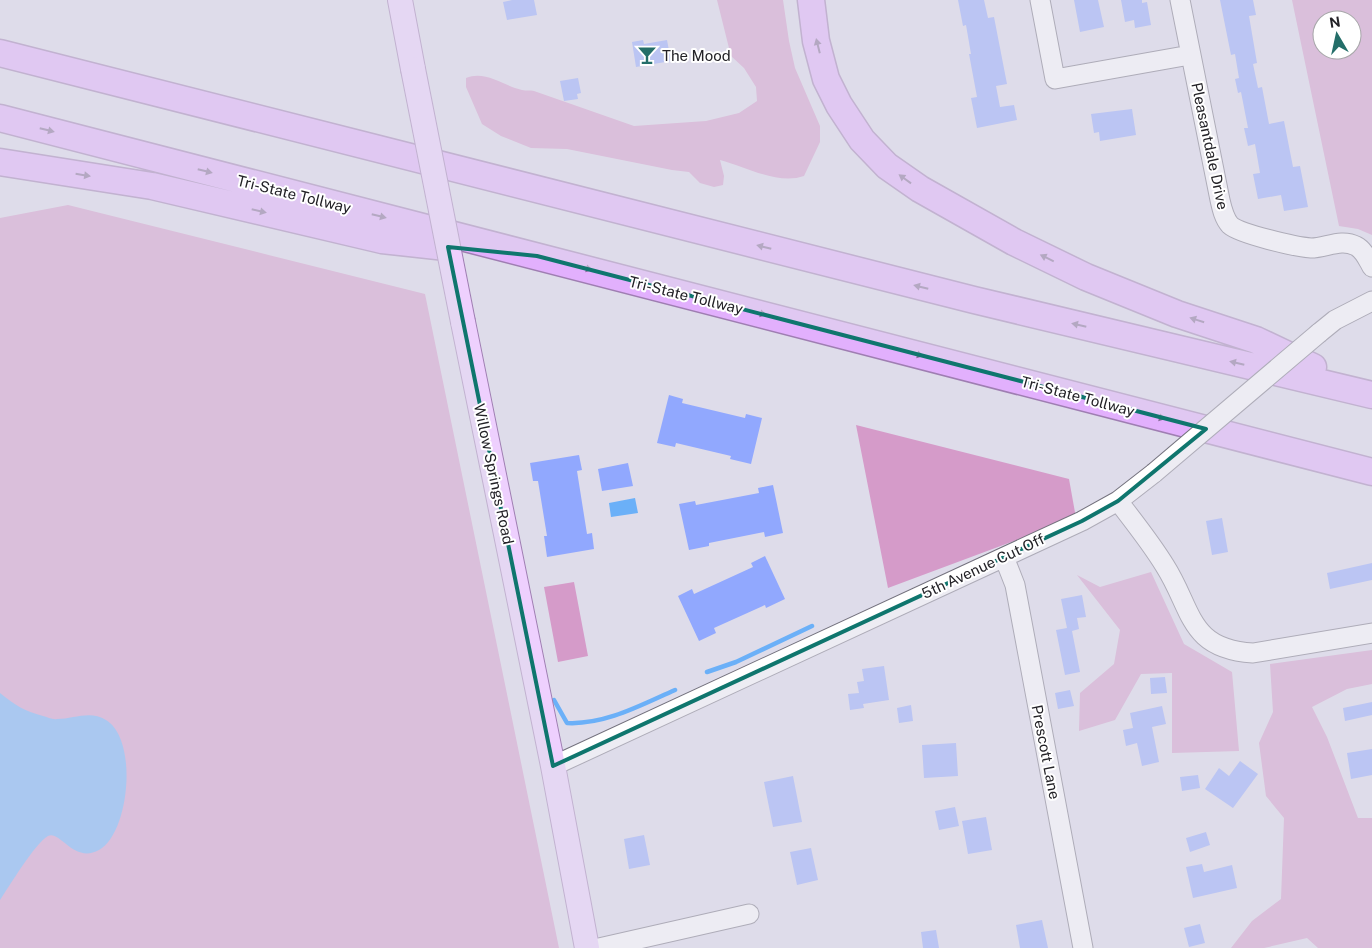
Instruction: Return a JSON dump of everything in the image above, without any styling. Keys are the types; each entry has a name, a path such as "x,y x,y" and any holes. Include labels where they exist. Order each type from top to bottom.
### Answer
{"highway":[{"path":"811,0 816,41 826,78 839,105 862,140 887,166 920,189 1014,242 1086,277 1177,314 1256,340 1371,395"},
{"path":"0,53 974,300 1371,395"},
{"name":"Tri-State Tollway","path":"0,118 1372,472"},
{"path":"0,162 152,186 382,240 537,256"}],"main road":[{"name":"Willow Springs Road","path":"400,0 553,766 587,948"}],"street":[{"path":"1040,0 1055,79 1190,55"},
{"name":"Pleasantdale Drive","path":"1180,0 1224,216 1231,225 1242,231 1295,246 1313,248 1342,243 1356,246 1367,257 1372,267"},
{"name":"5th Avenue Cut Off","path":"553,766 1082,521 1118,501 1154,473 1335,320 1372,300"},
{"path":"1118,501 1165,565 1197,629 1208,640 1220,647 1236,652 1253,653 1372,632"},
{"name":"Prescott Lane","path":"1004,557 1015,585 1083,948"},
{"path":"599,948 749,914"}],"highlighted area":[{"path":"448,247 537,256 1206,429 1118,501 1082,521 553,766"}],"shaded area":[{"path":"717,0 783,0 795,68 820,126 820,142 804,176 794,178 773,177 720,160 724,176 723,185 714,187 700,183 689,172 567,149 531,148 501,136 482,124 466,87 466,78 473,76 487,77 515,88 534,91 634,126 706,121 739,113 757,101 756,87 744,68 731,56"},
{"path":"1292,0 1372,0 1372,235 1358,229 1339,226"},
{"path":"68,205 425,294 559,948 0,948 0,218"},
{"path":"856,425 1069,479 1076,518 888,588"},
{"path":"1151,572 1184,644 1232,672 1239,751 1172,753 1172,673 1141,674 1115,720 1079,731 1080,693 1114,664 1120,630 1077,575 1100,587"},
{"path":"574,582 588,656 558,662 544,587"},
{"path":"1372,650 1372,684 1347,689 1312,707 1327,737 1358,818 1372,818 1372,948 1318,948 1307,938 1264,948 1231,948 1252,921 1281,899 1284,818 1266,796 1259,743 1273,712 1270,664"}],"water":[{"path":"635,498 638,513 611,517 609,503"},
{"path":"0,693 25,710 52,719 88,715 106,720 116,731 123,746 126,786 123,807 117,826 109,841 99,850 82,853 53,835 48,836 29,856 0,900"}],"building":[{"path":"534,0 537,15 507,20 503,2"},
{"path":"958,0 984,0 988,18 994,17 1007,84 996,86 1000,107 1014,105 1017,120 977,128 971,98 977,97 969,54 971,54 966,25 963,26"},
{"path":"1074,0 1098,0 1104,27 1080,32"},
{"path":"1121,0 1142,0 1142,3 1147,2 1151,25 1135,28 1134,20 1125,22"},
{"path":"1220,0 1253,0 1256,15 1249,16 1257,63 1253,64 1258,88 1262,87 1269,124 1284,121 1293,167 1300,166 1308,207 1284,211 1281,195 1258,199 1253,174 1260,173 1255,144 1248,146 1244,128 1248,128 1241,92 1238,93 1235,79 1239,78 1235,54 1231,55"},
{"path":"643,40 644,44 667,40 671,61 636,67 632,42"},
{"path":"578,78 581,93 577,94 578,99 564,101 560,81"},
{"path":"1132,109 1136,135 1100,141 1099,132 1094,133 1091,114"},
{"path":"669,395 683,399 682,403 745,418 746,414 762,418 751,464 730,459 731,456 676,443 675,447 657,443"},
{"path":"579,455 582,470 577,471 587,534 592,533 594,549 547,557 544,536 547,536 538,481 533,481 530,463"},
{"path":"628,463 633,486 602,491 598,469"},
{"path":"773,485 783,533 765,537 764,532 709,543 709,546 689,550 679,504 695,501 696,505 759,493 758,488"},
{"path":"1222,518 1228,552 1212,555 1206,521"},
{"path":"765,556 785,599 766,608 765,605 714,628 716,633 699,641 678,596 692,589 694,594 753,567 751,563"},
{"path":"1372,563 1372,580 1330,589 1327,573"},
{"path":"1082,595 1086,617 1077,618 1079,629 1072,631 1080,672 1065,675 1056,630 1067,628 1061,599"},
{"path":"884,666 889,700 863,704 864,708 850,710 848,694 859,693 857,682 864,681 862,669"},
{"path":"1165,677 1167,693 1151,694 1150,678"},
{"path":"1070,690 1074,706 1058,709 1055,693"},
{"path":"1372,702 1372,715 1345,721 1343,708"},
{"path":"911,705 913,721 899,723 897,708"},
{"path":"1162,706 1166,724 1152,727 1159,762 1142,766 1137,743 1126,746 1123,730 1133,728 1130,713"},
{"path":"956,743 958,776 924,778 922,745"},
{"path":"1372,749 1372,775 1351,779 1347,753"},
{"path":"1240,761 1258,774 1233,808 1205,789 1219,768 1229,776"},
{"path":"1198,775 1200,788 1182,791 1180,777"},
{"path":"793,776 802,822 773,827 764,782"},
{"path":"955,807 959,826 939,830 935,811"},
{"path":"986,817 992,850 968,854 962,821"},
{"path":"1206,832 1210,845 1190,852 1186,838"},
{"path":"644,835 650,865 629,869 624,839"},
{"path":"811,848 818,880 797,885 790,852"},
{"path":"1202,864 1204,872 1232,865 1237,888 1193,898 1186,867"},
{"path":"1042,920 1048,948 1020,948 1016,925"},
{"path":"1200,924 1205,943 1189,947 1184,928"},
{"path":"936,930 939,948 923,948 921,932"}],"waterway":[{"path":"707,672 736,662 812,626"},
{"path":"554,700 567,723 581,723 622,713 675,690"}],"place":[{"name":"The Mood","path":"647,55"}]}
